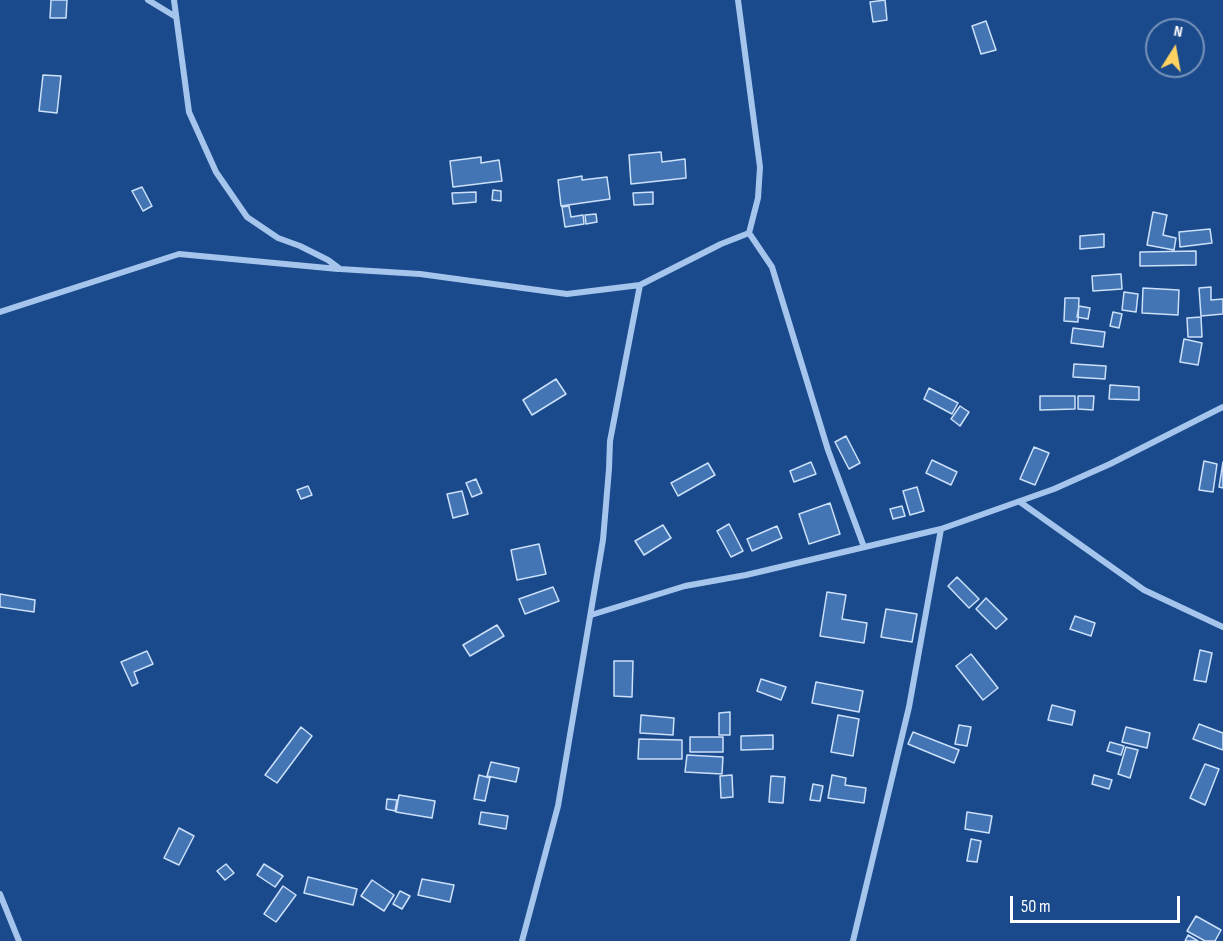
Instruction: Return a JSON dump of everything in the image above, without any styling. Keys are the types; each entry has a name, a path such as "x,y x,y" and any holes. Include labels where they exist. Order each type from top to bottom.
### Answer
{"street":[{"path":"148,0 176,17"},
{"path":"174,0 189,112 216,172 247,217 278,238 300,246 328,260 340,269"},
{"path":"738,0 760,167 758,198 748,233"},
{"path":"0,312 179,254 420,274 567,294 639,285 748,233"},
{"path":"748,233 772,267 828,450 864,547"},
{"path":"522,941 558,806 607,506 610,441 639,285"},
{"path":"591,615 685,586 746,575 940,530 1020,501 1110,464 1223,406"},
{"path":"1020,501 1144,590 1223,627"},
{"path":"853,941 909,707 940,530"},
{"path":"0,894 19,941"}],"building":[{"path":"51,0 67,0 66,18 50,18"},
{"path":"885,0 887,20 873,22 870,2"},
{"path":"986,21 996,50 981,54 972,26"},
{"path":"43,75 61,76 57,113 39,111"},
{"path":"661,152 662,162 685,159 686,178 631,184 629,155"},
{"path":"481,157 481,163 499,160 502,181 453,187 450,161"},
{"path":"582,176 582,180 607,177 610,199 561,206 558,180"},
{"path":"142,187 152,206 143,211 132,191"},
{"path":"493,190 501,191 501,201 492,200"},
{"path":"476,192 476,202 453,204 452,193"},
{"path":"653,192 653,204 634,205 633,193"},
{"path":"569,206 571,217 583,215 584,224 565,227 562,207"},
{"path":"1153,212 1167,215 1163,235 1176,238 1174,250 1147,245"},
{"path":"596,214 597,222 586,224 585,215"},
{"path":"1210,229 1212,243 1180,247 1179,232"},
{"path":"1104,234 1104,247 1080,249 1080,236"},
{"path":"1196,251 1196,265 1140,266 1140,252"},
{"path":"1121,274 1122,289 1093,291 1092,276"},
{"path":"1211,287 1211,300 1223,299 1223,314 1201,316 1199,288"},
{"path":"1143,288 1179,290 1178,315 1142,313"},
{"path":"1124,292 1138,294 1136,312 1122,310"},
{"path":"1065,298 1079,298 1078,322 1064,321"},
{"path":"1079,306 1090,308 1088,319 1077,317"},
{"path":"1113,312 1122,314 1119,328 1110,326"},
{"path":"1201,317 1202,337 1188,337 1187,318"},
{"path":"1073,328 1105,332 1103,347 1071,343"},
{"path":"1184,339 1202,343 1198,365 1180,362"},
{"path":"1074,364 1106,366 1105,379 1073,377"},
{"path":"556,379 566,394 532,415 523,400"},
{"path":"1110,385 1139,387 1139,400 1109,399"},
{"path":"929,388 958,403 952,414 924,399"},
{"path":"1040,396 1075,396 1075,409 1040,410"},
{"path":"1078,396 1094,396 1093,410 1078,409"},
{"path":"960,406 969,412 960,426 951,419"},
{"path":"846,436 860,463 849,469 835,442"},
{"path":"1034,447 1049,453 1035,485 1020,479"},
{"path":"932,460 957,472 951,485 926,473"},
{"path":"1204,461 1217,464 1213,492 1199,490"},
{"path":"811,462 816,474 794,482 790,471"},
{"path":"1223,462 1223,488 1219,487"},
{"path":"708,463 715,475 678,496 671,483"},
{"path":"476,479 482,493 472,497 466,483"},
{"path":"308,486 312,495 301,499 297,490"},
{"path":"917,487 924,511 910,515 903,491"},
{"path":"462,491 468,514 453,518 447,494"},
{"path":"830,503 840,534 809,544 799,514"},
{"path":"902,506 905,516 893,519 890,509"},
{"path":"729,524 743,551 731,557 717,531"},
{"path":"663,525 671,538 644,555 635,541"},
{"path":"777,526 782,538 752,551 747,539"},
{"path":"539,544 546,574 517,580 511,550"},
{"path":"957,577 979,599 969,608 948,586"},
{"path":"553,587 559,601 525,614 519,599"},
{"path":"827,592 846,595 842,619 867,623 864,643 820,636"},
{"path":"0,594 35,600 34,612 0,607"},
{"path":"986,598 1007,619 996,629 976,609"},
{"path":"886,609 917,614 912,642 881,637"},
{"path":"1075,616 1095,623 1091,636 1070,629"},
{"path":"497,625 504,636 470,656 463,645"},
{"path":"1200,650 1212,653 1206,682 1194,680"},
{"path":"147,651 153,664 134,672 138,683 132,686 121,662"},
{"path":"971,654 998,688 983,700 956,666"},
{"path":"614,661 633,661 632,697 614,696"},
{"path":"761,679 786,687 781,700 757,691"},
{"path":"816,682 863,691 859,712 812,703"},
{"path":"1052,705 1075,711 1072,725 1048,720"},
{"path":"730,712 730,735 719,735 719,713"},
{"path":"641,715 674,718 673,735 640,733"},
{"path":"838,715 859,719 853,756 831,752"},
{"path":"1199,724 1223,733 1223,750 1193,739"},
{"path":"959,725 971,727 967,746 955,744"},
{"path":"301,727 312,736 277,783 265,775"},
{"path":"1126,727 1150,733 1147,748 1122,742"},
{"path":"913,732 959,750 954,763 908,744"},
{"path":"773,735 773,749 741,750 741,736"},
{"path":"690,737 723,737 723,752 690,752"},
{"path":"639,739 682,740 682,759 638,759"},
{"path":"1110,742 1124,746 1121,755 1107,751"},
{"path":"1126,747 1138,750 1130,778 1118,774"},
{"path":"687,755 723,757 722,774 685,772"},
{"path":"491,762 519,768 516,782 487,776"},
{"path":"1205,764 1219,769 1205,805 1190,798"},
{"path":"479,775 490,778 485,801 474,799"},
{"path":"732,775 733,797 721,798 720,776"},
{"path":"832,775 846,778 845,785 866,788 864,803 828,798"},
{"path":"1094,775 1112,780 1109,789 1092,784"},
{"path":"771,776 785,777 783,803 769,802"},
{"path":"813,784 823,786 820,801 810,800"},
{"path":"399,795 435,801 432,818 396,812"},
{"path":"387,799 397,800 395,811 386,809"},
{"path":"481,812 508,816 506,829 479,824"},
{"path":"967,812 992,816 989,833 965,829"},
{"path":"179,828 194,836 179,865 164,858"},
{"path":"971,839 981,841 977,862 967,861"},
{"path":"226,864 234,873 225,880 217,871"},
{"path":"264,864 283,876 275,887 257,875"},
{"path":"308,877 357,889 353,905 304,893"},
{"path":"422,879 454,885 450,902 418,895"},
{"path":"372,880 394,895 384,911 361,896"},
{"path":"283,886 296,895 276,922 264,914"},
{"path":"400,891 410,896 402,909 393,904"},
{"path":"1196,916 1221,930 1215,941 1205,941 1187,931"},
{"path":"1188,935 1198,941 1185,941"}]}
